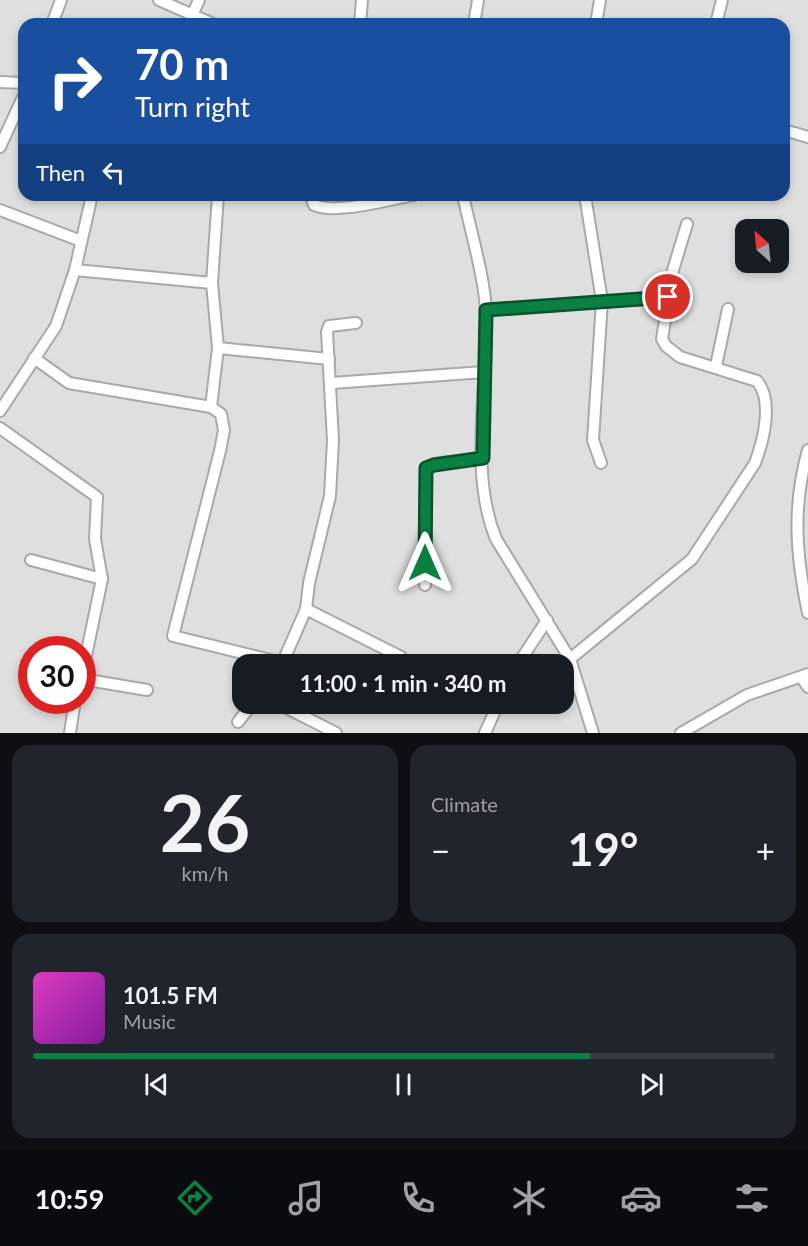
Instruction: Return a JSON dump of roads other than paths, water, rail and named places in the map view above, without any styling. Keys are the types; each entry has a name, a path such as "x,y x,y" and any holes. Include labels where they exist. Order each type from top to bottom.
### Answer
{"street":[{"path":"54,18 61,0"},
{"path":"159,0 202,18"},
{"path":"192,13 199,0"},
{"path":"360,18 362,0"},
{"path":"475,18 478,0"},
{"path":"597,18 600,0"},
{"path":"718,18 722,0"},
{"path":"0,82 18,83"},
{"path":"0,147 18,108"},
{"path":"790,131 808,137"},
{"path":"0,411 56,326 75,270 91,201"},
{"path":"211,407 218,348 212,283 218,201"},
{"path":"313,201 314,205 320,208 381,201"},
{"path":"464,201 486,310 483,458 487,518 496,538 567,654"},
{"path":"586,201 602,301 593,440 601,463"},
{"path":"0,210 81,241"},
{"path":"574,656 692,559 755,463 763,434 764,392 757,381 716,366 680,357 666,346 662,339 668,297 687,224"},
{"path":"75,270 212,283"},
{"path":"486,310 668,297"},
{"path":"716,366 729,309"},
{"path":"286,654 306,609 309,583 330,496 332,383 327,333 329,326 356,323"},
{"path":"218,348 329,360"},
{"path":"34,358 69,382 211,407 221,414 224,430 173,636 243,654"},
{"path":"332,383 484,372"},
{"path":"0,428 97,497 95,540 102,579 90,636"},
{"path":"808,450 799,483 797,548 808,613"},
{"path":"425,585 426,468 483,458"},
{"path":"31,560 102,579"},
{"path":"306,609 395,654"},
{"path":"525,654 547,621"},
{"path":"574,672 593,733"},
{"path":"681,733 747,695 805,675 808,687"},
{"path":"96,680 147,690"},
{"path":"70,733 73,714"},
{"path":"238,722 244,714"},
{"path":"299,714 336,733"},
{"path":"485,733 494,714"}]}
